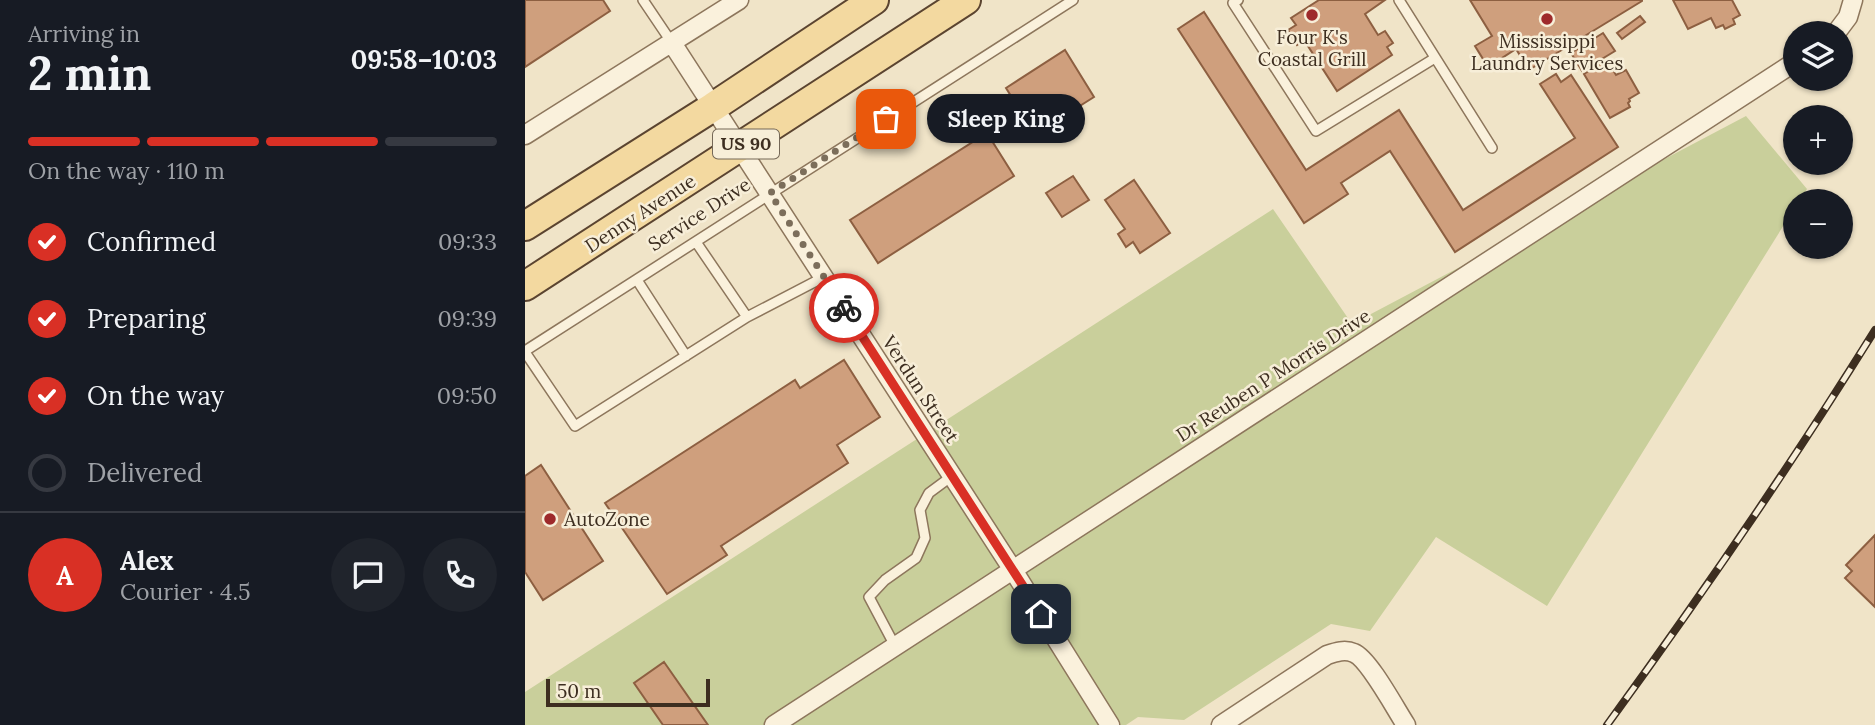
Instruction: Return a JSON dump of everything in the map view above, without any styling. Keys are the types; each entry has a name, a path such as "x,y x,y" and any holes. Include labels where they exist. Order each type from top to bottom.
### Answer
{"main road":[{"name":"US 90","path":"525,226 713,107 874,0"},
{"name":"Denny Avenue","path":"525,286 966,0"}],"street":[{"path":"525,135 739,0"},
{"path":"1846,21 1852,3"},
{"name":"Verdun Street","path":"671,43 1013,570 1110,725"},
{"name":"Dr Reuben P Morris Drive","path":"774,725 1783,70"},
{"path":"1221,725 1245,719 1327,655 1342,651 1355,653 1366,662 1406,725"}],"lane":[{"path":"643,0 671,43"},
{"name":"Service Drive","path":"525,352 1073,0"},
{"path":"1238,0 1233,3 1316,131 1435,58"},
{"path":"1399,0 1492,148"},
{"path":"696,242 747,317"},
{"path":"525,352 575,426 747,317 824,277"},
{"path":"637,280 686,356"},
{"path":"895,646 869,597 885,580 915,558 925,538 920,510 929,493 952,476"}],"green space":[{"path":"1746,116 1783,160 1783,175 1795,175 1807,189 1783,189 1783,226 1547,606 1436,537 1370,631 1331,624 1184,720 1138,717 1126,725 525,725 525,692 1273,209 1352,324"}],"building":[{"path":"525,0 603,0 610,11 525,67"},
{"path":"1319,0 1385,0 1365,14 1378,35 1385,31 1393,43 1387,47 1392,55 1337,91 1304,40 1297,45 1288,30 1296,25 1291,18"},
{"name":"Mississippi Laundry Services","path":"1470,0 1642,1 1529,70 1516,49 1488,67 1475,46 1492,36"},
{"path":"1673,0 1732,0 1740,15 1733,19 1735,24 1725,29 1723,25 1716,28 1711,18 1688,29"},
{"path":"1204,12 1306,170 1399,110 1463,210 1575,138 1540,84 1556,74 1561,82 1571,75 1618,147 1455,252 1390,151 1341,183 1348,194 1304,223 1178,29"},
{"path":"1640,16 1645,22 1622,39 1617,33"},
{"path":"1603,33 1615,51 1582,71 1571,53"},
{"path":"1065,50 1094,97 1035,134 1006,88"},
{"path":"1607,60 1616,75 1626,70 1639,93 1629,99 1630,107 1610,118 1584,74"},
{"path":"987,133 1014,176 878,263 850,220"},
{"path":"1073,176 1089,200 1062,217 1046,193"},
{"path":"1134,180 1170,233 1140,253 1133,242 1126,247 1118,234 1125,229 1105,200"},
{"path":"844,360 880,417 837,445 848,463 721,546 727,555 667,594 605,503 795,380 800,388"},
{"name":"AutoZone","path":"541,465 603,561 543,600 525,572 525,476"},
{"path":"1875,535 1875,607 1845,578 1852,571 1846,565"},
{"path":"664,662 708,725 663,725 634,683"}],"railway":[{"path":"1607,725 1745,530 1875,330"}],"way so far":[{"path":"844,308 770,193 886,119"}],"place":[{"name":"Four K's Coastal Grill","path":"1312,15"},
{"name":"Mississippi Laundry Services","path":"1547,19"},
{"name":"Sleep King","path":"886,119"},
{"name":"AutoZone","path":"550,519"}],"route":[{"path":"844,308 1041,614"}]}
